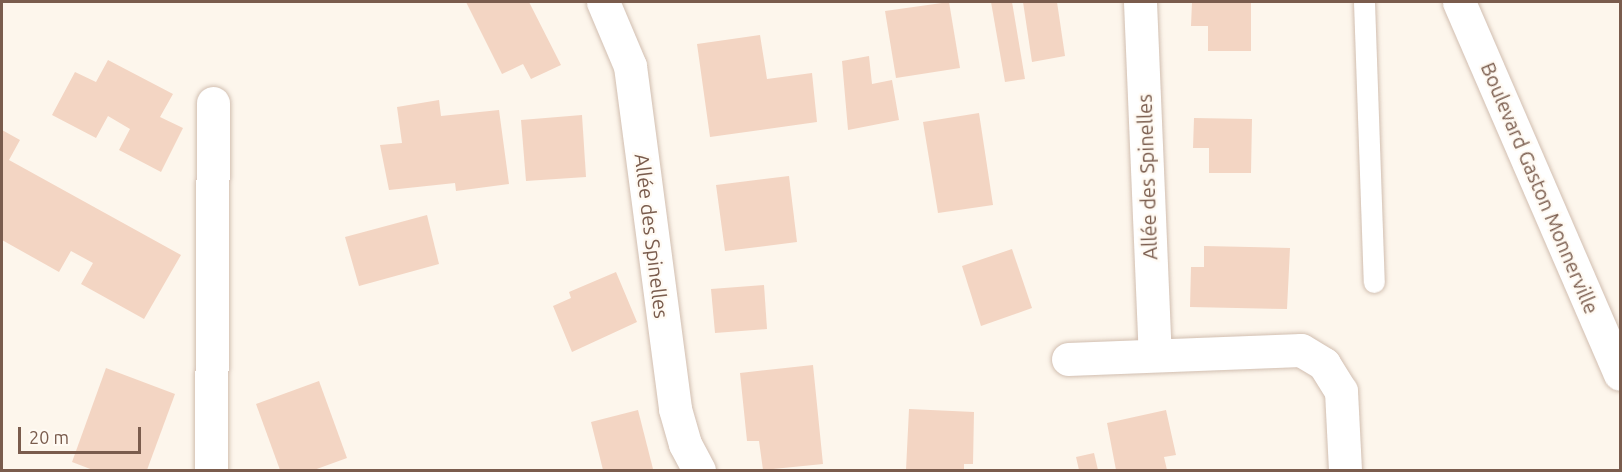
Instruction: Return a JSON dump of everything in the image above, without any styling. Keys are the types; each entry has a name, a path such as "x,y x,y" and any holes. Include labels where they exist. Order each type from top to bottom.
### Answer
{"street":[{"name":"Allée des Spinelles","path":"603,2 630,66 675,409 685,444 699,471"},
{"name":"Allée des Spinelles","path":"1140,2 1155,353"},
{"name":"Boulevard Gaston Monnerville","path":"1459,2 1620,374"},
{"path":"211,471 213,103"},
{"path":"1068,359 1155,353 1301,350 1324,364 1341,391 1345,471"}],"lane":[{"path":"1364,2 1374,282"}],"building":[{"path":"466,2 529,2 561,65 531,79 523,64 502,74"},
{"path":"949,2 960,68 896,78 885,11"},
{"path":"991,2 1012,2 1025,79 1005,82"},
{"path":"1023,2 1057,2 1065,56 1032,62"},
{"path":"1192,2 1251,2 1251,51 1208,51 1208,26 1191,26"},
{"path":"760,35 767,79 812,73 817,122 710,137 697,44"},
{"path":"869,56 872,84 892,80 899,120 848,130 842,61"},
{"path":"108,60 173,94 160,117 183,128 161,172 119,150 130,129 108,116 96,138 52,115 75,72 96,82"},
{"path":"439,100 441,116 499,110 509,184 456,191 455,183 389,190 380,145 402,143 397,107"},
{"path":"979,113 993,205 938,213 923,122"},
{"path":"582,115 586,177 526,181 521,120"},
{"path":"1194,118 1252,119 1251,173 1209,173 1209,148 1193,148"},
{"path":"2,130 20,140 9,160 181,255 144,319 81,284 93,263 71,251 59,272 2,240"},
{"path":"789,176 797,242 725,251 716,185"},
{"path":"427,215 439,264 359,286 345,237"},
{"path":"1204,246 1290,248 1287,309 1190,307 1191,267 1204,267"},
{"path":"1012,249 1032,308 981,326 962,266"},
{"path":"616,272 637,322 572,352 553,306 571,298 569,292"},
{"path":"764,285 767,329 715,333 711,289"},
{"path":"813,365 823,464 763,470 759,441 747,441 740,373"},
{"path":"106,368 175,394 147,470 93,470 72,462"},
{"path":"319,381 347,458 314,470 280,470 256,404"},
{"path":"909,409 974,412 973,464 964,464 964,470 906,470"},
{"path":"638,410 653,469 603,470 591,422"},
{"path":"1166,410 1176,455 1164,457 1167,470 1116,470 1107,423"},
{"path":"1094,453 1098,470 1079,470 1076,457"}]}
